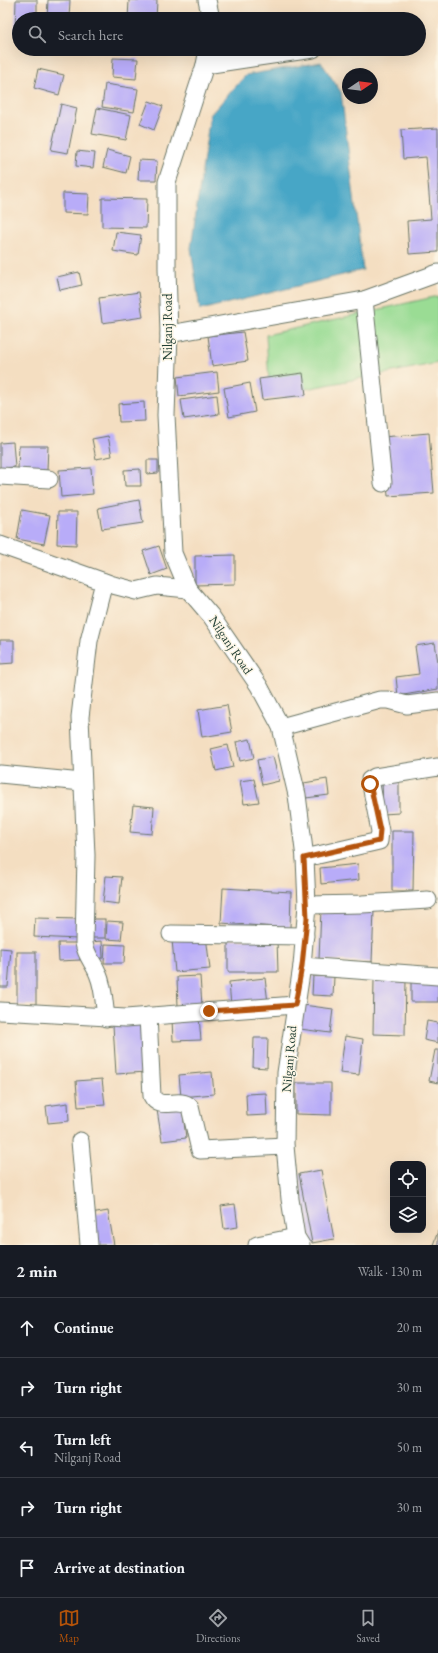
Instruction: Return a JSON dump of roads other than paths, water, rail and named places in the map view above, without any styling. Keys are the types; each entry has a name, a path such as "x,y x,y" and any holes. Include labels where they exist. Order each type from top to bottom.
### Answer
{"street":[{"path":"207,0 210,12"},
{"path":"207,57 220,56"},
{"name":"Nilganj Road","path":"207,57 168,182 167,268 169,334 166,415 173,553 188,589 211,616 254,680 281,727 297,795 304,858 307,905 302,966 286,1073 285,1146 290,1199 298,1241"},
{"path":"169,334 364,300 438,273"},
{"path":"364,300 383,483"},
{"path":"0,476 49,479"},
{"path":"0,545 104,582 136,591 157,586 188,589"},
{"path":"104,582 89,641 80,717 86,881 84,943 85,953 98,974 102,988 106,1018"},
{"path":"281,727 380,700 388,700 407,705 438,701"},
{"path":"304,858 379,841 380,830 370,780 375,777 438,767"},
{"path":"0,774 82,782"},
{"path":"307,905 362,904 428,900"},
{"path":"171,934 305,936"},
{"path":"302,966 438,976"},
{"path":"0,1011 106,1018 295,1005"},
{"path":"148,1016 152,1096 155,1102 160,1104 184,1103 190,1106 200,1150 285,1146"},
{"path":"80,1141 89,1245"},
{"path":"257,1245 298,1241"}],"water":[{"path":"321,62 341,92 363,270 200,310 191,248 210,115 246,75"}]}
